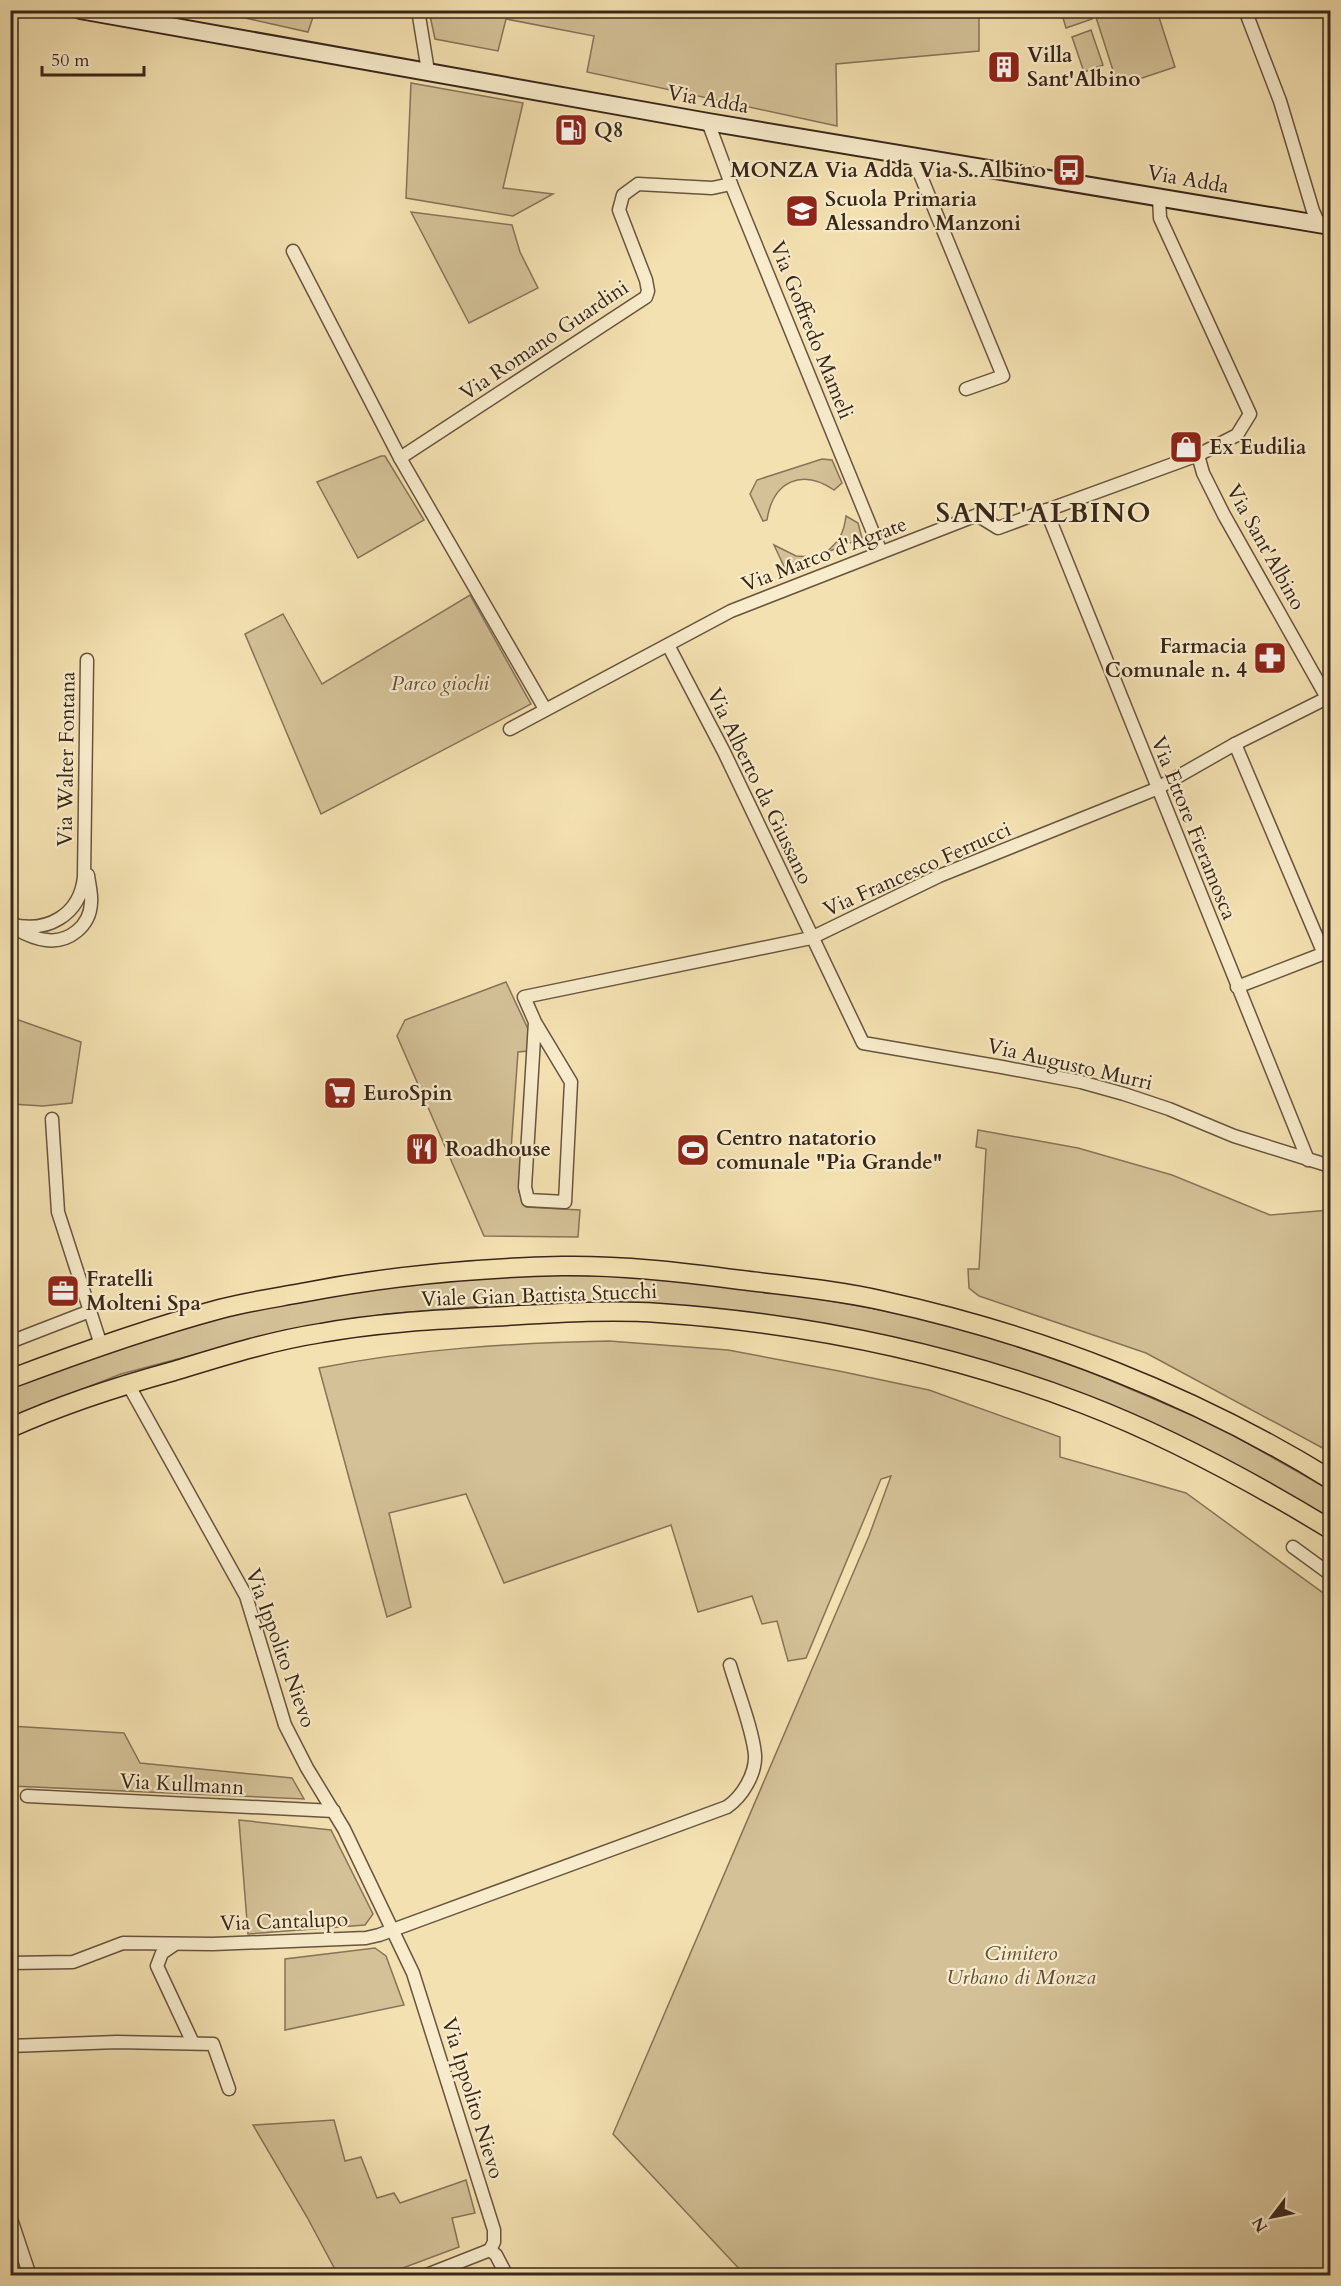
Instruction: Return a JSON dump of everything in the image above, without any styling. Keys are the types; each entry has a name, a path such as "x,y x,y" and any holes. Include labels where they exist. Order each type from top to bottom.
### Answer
{"main road":[{"name":"Via Adda","path":"80,10 708,122 1325,225"},
{"name":"Viale Gian Battista Stucchi","path":"10,1379 101,1345 222,1309 335,1287 468,1270 565,1266 706,1275 882,1300 971,1323 1042,1345 1129,1377 1209,1413 1330,1479"},
{"name":"Viale Gian Battista Stucchi","path":"10,1428 128,1384 245,1349 321,1333 394,1323 553,1313 657,1313 858,1338 945,1359 1018,1381 1085,1404 1201,1456 1247,1479 1330,1529"}],"street":[{"path":"418,10 428,71"},
{"path":"1245,10 1280,101 1313,211 1325,225"},
{"name":"Via Goffredo Mameli","path":"708,122 731,184 881,552"},
{"path":"913,157 1003,376 966,389"},
{"name":"Via Romano Guardini","path":"400,458 645,297 648,291 646,280 619,210 620,200 627,190 638,184 706,188 718,188 731,184"},
{"path":"1159,197 1160,218 1250,414 1237,435 1198,455"},
{"path":"293,251 400,458 545,709"},
{"name":"Via Marco d'Agrate","path":"510,729 730,611 977,515 998,528 1198,455"},
{"name":"Via Sant'Albino","path":"1198,455 1203,473 1224,515 1329,701"},
{"name":"Via Ettore Fieramosca","path":"1046,510 1156,789 1308,1160"},
{"name":"Via Alberto da Giussano","path":"668,645 724,753 863,1043"},
{"name":"Via Walter Fontana","path":"10,925 27,928 41,927 54,922 65,915 81,893 84,880 87,660"},
{"name":"Via Francesco Ferrucci","path":"535,1022 525,1187 528,1200 565,1202 571,1082 535,1022 524,997 811,938 939,876 1156,789 1235,744 1329,701"},
{"path":"1235,744 1327,953 1237,987"},
{"name":"Via Walter Fontana","path":"10,925 31,936 49,941 65,938 79,930 88,917 91,905 84,859"},
{"name":"Via Augusto Murri","path":"863,1043 1092,1085 1169,1109 1234,1136 1330,1166"},
{"path":"52,1119 57,1212 101,1345"},
{"path":"10,1342 90,1311"},
{"name":"Via Ippolito Nievo","path":"128,1384 242,1587 285,1725 307,1768 334,1811 394,1929 413,1973 494,2230 494,2242 490,2250"},
{"path":"1293,1546 1330,1574"},
{"path":"394,1929 727,1807 736,1801 750,1779 755,1757 730,1665"},
{"name":"Via Kullmann","path":"27,1796 334,1811"},
{"name":"Via Cantalupo","path":"10,1963 73,1962 123,1943 175,1944 366,1938 394,1929"},
{"path":"175,1944 162,1953 157,1966 193,2043"},
{"path":"10,2046 117,2042 213,2044 229,2089"},
{"path":"10,2216 30,2276"},
{"path":"424,2276 490,2250 496,2255 507,2276"}],"green space":[{"path":"214,11 315,11 308,32"},
{"path":"429,11 979,11 979,51 836,64 837,126 587,72 594,36 506,19 498,51 435,39"},
{"path":"1061,11 1089,11 1092,19 1066,28"},
{"path":"1094,11 1157,11 1175,67 1118,86"},
{"path":"1091,30 1103,65 1084,72 1072,37"},
{"path":"411,83 523,103 503,188 553,194 513,216 406,198"},
{"path":"411,212 512,225 520,252 538,288 469,323"},
{"path":"385,456 424,520 358,558 317,482"},
{"path":"822,459 832,460 842,483 834,490 811,480 791,482 776,496 767,520 763,521 750,494 757,480"},
{"path":"846,516 858,523 862,538 825,553 840,537"},
{"path":"774,545 796,556 811,557 810,564 788,575"},
{"name":"Parco giochi","path":"470,595 531,704 321,814 245,634 283,614 322,684"},
{"path":"506,982 528,1029 528,1051 518,1052 511,1150 522,1151 519,1192 526,1207 580,1210 578,1237 484,1236 397,1036 405,1020"},
{"path":"10,1017 81,1042 72,1103 43,1106 11,1104"},
{"path":"978,1130 1078,1148 1172,1175 1270,1215 1330,1210 1330,1452 1146,1353 979,1296 969,1288 968,1269 979,1269 986,1149 976,1147"},
{"path":"614,1276 749,1286 942,1323 1072,1364 1217,1426 1330,1490 1330,1520 1059,1388 665,1306 544,1303 495,1305 386,1314 283,1331 121,1374 11,1417 11,1387 182,1327 277,1305 380,1287 492,1277"},
{"name":"Cimitero Urbano di Monza","path":"609,1341 728,1350 929,1390 1060,1437 1060,1457 1186,1493 1330,1598 1330,2275 745,2275 613,2134 869,1536 891,1476 881,1479 806,1658 788,1661 777,1621 762,1624 752,1596 698,1612 671,1525 504,1583 466,1494 389,1513 411,1607 387,1617 319,1368 391,1356 463,1348"},
{"path":"10,1726 124,1733 140,1763 292,1778 304,1799 11,1786"},
{"path":"239,1820 331,1830 373,1914 365,1925 248,1934"},
{"path":"375,1948 386,1956 404,2005 285,2030 285,1959"},
{"path":"334,2120 345,2161 361,2157 377,2198 394,2193 400,2203 466,2180 475,2213 452,2218 459,2247 384,2275 338,2275 253,2125"}],"place":[{"name":"Villa Sant'Albino","path":"1004,67"},
{"name":"Q8","path":"571,130"},
{"name":"MONZA Via Adda Via S. Albino","path":"1069,170"},
{"name":"Scuola Primaria Alessandro Manzoni","path":"802,211"},
{"name":"Ex Eudilia","path":"1186,447"},
{"name":"Farmacia Comunale n. 4","path":"1270,658"},
{"name":"EuroSpin","path":"340,1093"},
{"name":"Roadhouse","path":"422,1149"},
{"name":"Centro natatorio comunale \"Pia Grande\"","path":"693,1150"},
{"name":"Fratelli Molteni Spa","path":"63,1291"}],"district":[{"name":"SANT'ALBINO","path":"1044,513"}]}
